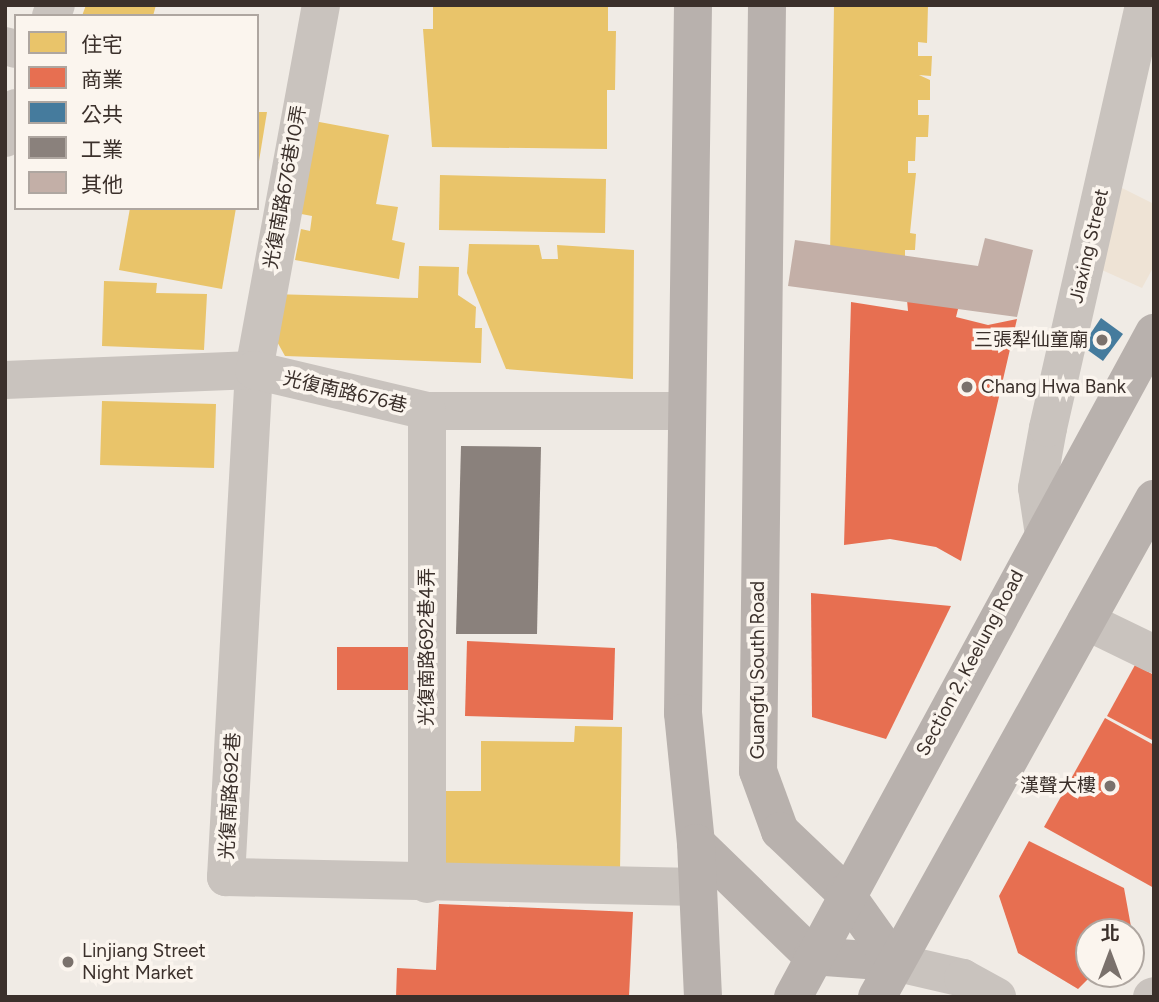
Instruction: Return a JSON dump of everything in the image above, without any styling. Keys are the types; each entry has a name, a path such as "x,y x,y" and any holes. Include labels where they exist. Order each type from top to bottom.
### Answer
{"main road":[{"path":"693,5 685,411 683,713 696,843 704,997"},
{"name":"Guangfu South Road","path":"767,5 758,771 780,831 845,894 894,962"},
{"name":"Section 2, Keelung Road","path":"793,997 845,894 1043,528 1154,333"},
{"path":"877,997 894,962 1154,499"},
{"path":"696,843 812,956 894,962"}],"street":[{"name":"光復南路676巷10弄","path":"254,370 321,5"},
{"name":"Jiaxing Street","path":"1043,528 1037,488 1048,428 1144,5"},
{"path":"5,138 14,113"},
{"name":"光復南路676巷","path":"5,380 254,370 427,411 685,411"},
{"name":"光復南路692巷","path":"254,370 226,877 427,884 698,887"},
{"name":"光復南路692巷4弄","path":"427,411 427,884"},
{"path":"1086,621 1154,654"},
{"path":"894,962 962,978 997,997"}],"shaded area":[{"path":"1112,183 1154,204 1154,266 1142,288 1093,266"}],"building: 住宅":[{"path":"86,5 156,5 154,14 83,14"},
{"path":"433,5 608,5 608,31 616,31 615,90 607,90 607,149 432,147 423,29 433,29"},
{"path":"834,5 928,5 927,43 918,42 918,56 932,56 931,76 919,75 930,80 930,100 918,100 918,115 929,115 928,137 916,137 915,161 908,161 908,173 916,173 910,233 916,234 915,250 905,250 905,259 830,257"},
{"path":"259,112 267,112 259,161"},
{"path":"314,121 389,135 376,204 398,207 392,240 405,243 399,279 295,260 301,229 310,231 312,216 296,213"},
{"path":"440,175 606,179 605,233 439,230"},
{"path":"130,210 236,210 222,289 119,270"},
{"path":"469,244 539,245 542,259 558,259 557,245 634,250 633,379 506,369 467,273"},
{"path":"419,266 459,267 458,295 476,307 475,328 482,328 481,363 285,356 270,329 271,294 418,298"},
{"path":"104,281 157,283 156,293 207,294 204,350 102,346"},
{"path":"102,401 216,404 214,468 100,465"},
{"path":"575,726 622,727 620,873 444,871 445,791 481,791 481,741 574,742"}],"building: 商業":[{"path":"907,300 959,305 956,317 988,325 1017,319 961,561 936,547 890,539 844,545 851,302 908,311"},
{"path":"811,593 951,606 886,739 812,717"},
{"path":"467,641 615,648 613,720 465,716"},
{"path":"337,647 425,647 425,690 337,690"},
{"path":"1135,665 1154,675 1154,741 1107,716"},
{"name":"漢聲大樓","path":"1105,718 1154,745 1154,888 1044,827"},
{"path":"1029,841 1124,888 1129,918 1075,918 1075,987 1018,953 999,896"},
{"path":"439,904 633,912 629,997 396,997 397,968 436,970"}],"building: 公共":[{"name":"三張犁仙童廟","path":"1101,318 1123,334 1103,361 1082,346"}],"building: 工業":[{"path":"461,446 541,447 537,634 456,634"}],"building: 其他":[{"path":"985,238 1033,250 1017,317 788,286 795,240 978,266"}],"place":[{"name":"三張犁仙童廟","path":"1102,340"},
{"name":"Chang Hwa Bank","path":"967,387"},
{"name":"漢聲大樓","path":"1110,786"},
{"name":"Linjiang Street Night Market","path":"68,962"}]}
